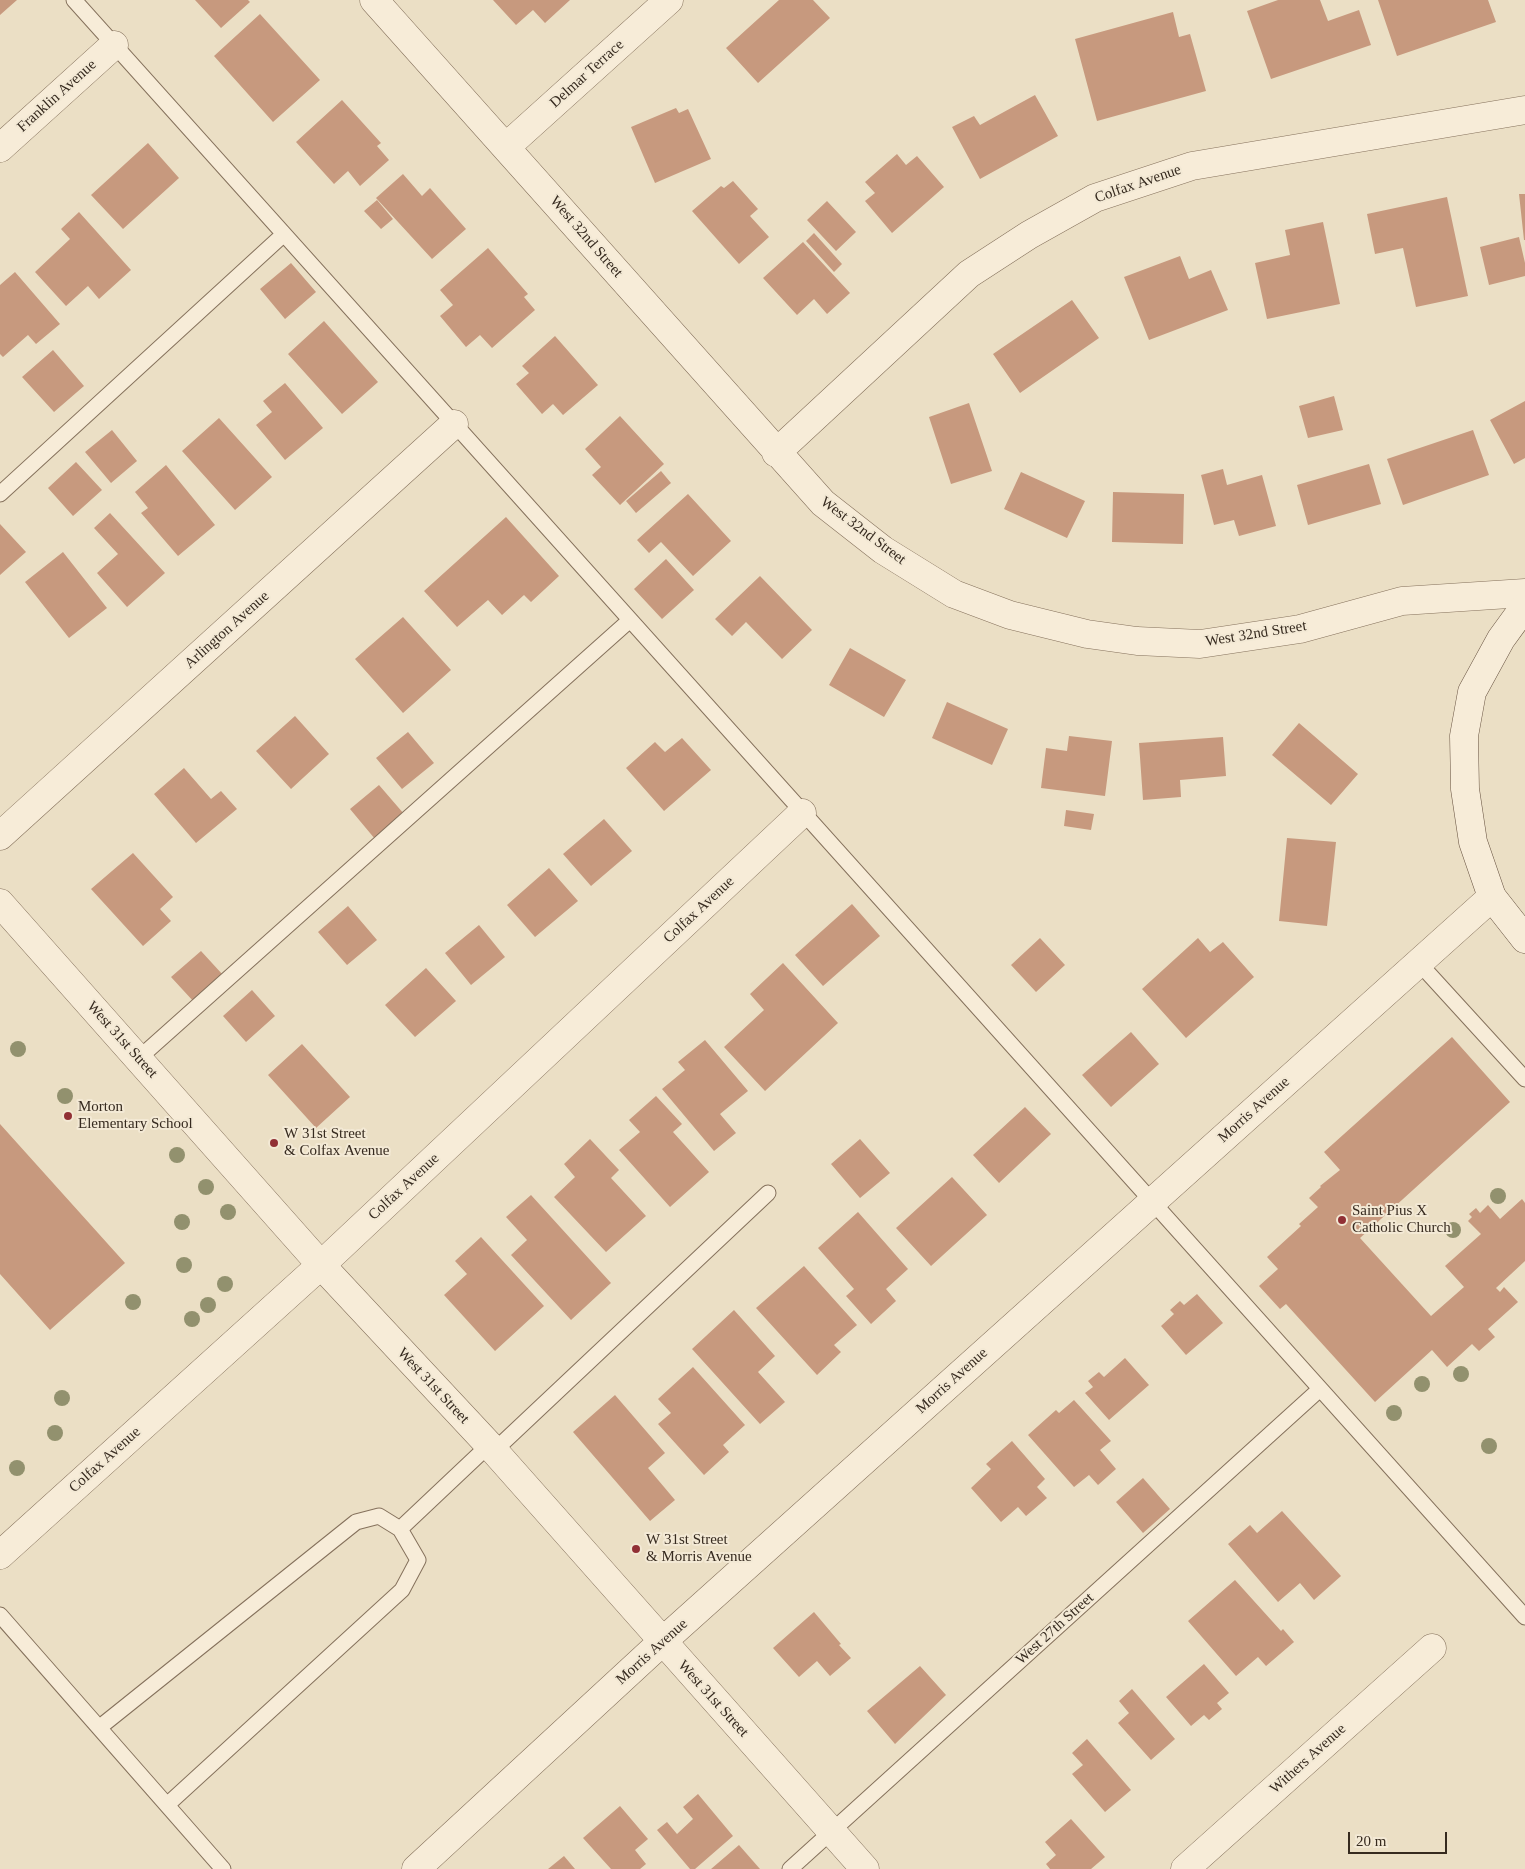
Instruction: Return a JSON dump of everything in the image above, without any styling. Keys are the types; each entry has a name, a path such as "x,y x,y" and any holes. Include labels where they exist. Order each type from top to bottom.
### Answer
{"street":[{"name":"West 32nd Street","path":"374,0 822,503 883,550 954,594 1010,615 1087,634 1137,641 1200,644 1300,629 1402,601 1525,593"},
{"name":"Delmar Terrace","path":"506,147 669,0"},
{"name":"Franklin Avenue","path":"0,148 114,45"},
{"name":"Colfax Avenue","path":"776,453 968,274 1029,235 1095,198 1192,166 1525,110"},
{"name":"Arlington Avenue","path":"0,836 454,424"},
{"path":"1525,606 1501,639 1472,692 1464,736 1465,789 1474,842 1492,897 1525,939"},
{"name":"Colfax Avenue","path":"0,1555 321,1265 802,812"},
{"name":"Morris Avenue","path":"416,1869 663,1641 1152,1200 1492,897"},
{"name":"West 31st Street","path":"0,903 321,1265 492,1448 865,1869"},
{"name":"Withers Avenue","path":"1185,1869 1432,1648"}],"lane":[{"path":"74,0 1525,1618"},
{"path":"0,494 284,234"},
{"path":"138,1059 630,620"},
{"path":"1418,963 1525,1079"},
{"path":"400,1529 492,1448 768,1193"},
{"name":"West 27th Street","path":"790,1869 1320,1389"},
{"path":"100,1727 356,1522 379,1516 400,1529 418,1560 402,1590 167,1805"},
{"path":"0,1615 223,1869"}],"building":[{"path":"0,0 17,0 0,15"},
{"path":"195,0 248,0 250,2 221,28"},
{"path":"493,0 570,0 545,23 533,10 516,25"},
{"path":"779,0 813,0 830,18 758,83 726,48"},
{"path":"1278,0 1320,0 1328,21 1359,10 1371,45 1271,79 1247,11"},
{"path":"1378,0 1488,0 1496,22 1397,56"},
{"path":"1173,12 1179,37 1190,34 1206,91 1097,121 1075,39"},
{"path":"260,14 320,80 273,122 214,56"},
{"path":"1035,95 1058,136 980,179 952,127 974,116 980,125"},
{"path":"342,100 381,143 377,146 389,160 360,186 348,171 334,184 296,142"},
{"path":"676,108 679,113 688,109 711,159 655,183 631,127"},
{"path":"148,143 179,178 123,229 91,195"},
{"path":"897,154 906,165 917,156 944,187 892,233 865,201 875,193 865,182"},
{"path":"403,174 422,196 430,188 466,229 432,259 376,198"},
{"path":"733,181 758,209 750,216 769,237 739,264 692,211 721,186 724,188"},
{"path":"1519,194 1525,194 1525,240 1524,240"},
{"path":"1447,197 1468,296 1416,307 1403,248 1375,254 1367,214"},
{"path":"377,200 393,219 381,229 364,211"},
{"path":"827,201 856,232 836,251 807,220"},
{"path":"79,212 131,270 99,299 88,286 66,306 35,272 70,239 61,229"},
{"path":"1323,222 1340,304 1267,319 1255,263 1290,255 1285,230"},
{"path":"814,233 842,264 834,272 806,241"},
{"path":"1519,237 1525,263 1525,276 1489,285 1480,247"},
{"path":"803,242 850,293 827,314 814,299 797,315 763,278"},
{"path":"488,248 528,294 524,297 535,310 492,348 480,335 466,347 440,316 453,305 440,290"},
{"path":"1180,256 1189,279 1211,270 1228,310 1149,340 1124,277"},
{"path":"291,263 316,292 285,319 260,289"},
{"path":"15,272 60,324 36,344 28,335 3,357 0,354 0,285"},
{"path":"1072,300 1099,338 1020,393 993,354"},
{"path":"324,321 378,382 342,414 288,354"},
{"path":"555,336 598,385 563,415 553,404 542,414 516,384 529,373 522,366"},
{"path":"53,350 84,386 54,412 22,377"},
{"path":"285,383 323,428 285,460 256,425 272,412 263,401"},
{"path":"1334,396 1343,430 1308,438 1299,406"},
{"path":"1525,401 1525,458 1514,464 1490,420"},
{"path":"969,403 992,471 951,484 929,417"},
{"path":"620,416 664,464 620,505 592,475 601,467 585,449"},
{"path":"219,418 272,477 235,510 182,451"},
{"path":"112,430 137,461 111,483 85,452"},
{"path":"1473,430 1489,475 1403,505 1387,459"},
{"path":"76,462 102,490 73,516 48,488"},
{"path":"1369,464 1381,504 1308,525 1297,485"},
{"path":"166,465 215,525 178,556 141,513 148,508 135,492"},
{"path":"1223,469 1227,485 1262,475 1276,526 1239,536 1234,520 1214,525 1201,475"},
{"path":"661,471 671,483 636,513 626,501"},
{"path":"1021,472 1085,501 1067,538 1004,509"},
{"path":"1113,492 1184,494 1183,544 1112,542"},
{"path":"688,494 731,541 693,576 661,542 649,553 637,540"},
{"path":"110,513 165,573 127,607 97,573 118,554 94,528"},
{"path":"506,517 559,576 531,602 524,595 502,615 488,600 457,627 424,591"},
{"path":"0,524 26,552 0,575"},
{"path":"63,552 107,608 69,638 25,582"},
{"path":"666,559 694,590 662,619 634,589"},
{"path":"760,576 812,630 782,659 746,622 732,636 715,619"},
{"path":"403,617 451,670 403,713 355,659"},
{"path":"850,648 906,680 884,717 829,685"},
{"path":"947,702 1008,729 992,765 932,738"},
{"path":"295,716 329,754 291,789 256,751"},
{"path":"1299,723 1358,774 1331,805 1272,755"},
{"path":"408,732 434,763 402,789 376,758"},
{"path":"1069,736 1112,741 1105,796 1041,788 1046,748 1067,751"},
{"path":"1223,737 1226,776 1180,780 1181,797 1143,800 1139,743"},
{"path":"682,738 711,770 664,811 626,768 655,742 665,752"},
{"path":"184,768 211,799 221,791 237,809 196,843 154,794"},
{"path":"379,785 404,814 375,839 350,809"},
{"path":"1066,810 1094,814 1091,830 1064,826"},
{"path":"604,819 632,851 591,886 563,854"},
{"path":"1287,838 1336,842 1327,926 1279,921"},
{"path":"133,853 173,897 160,909 171,921 143,946 91,889"},
{"path":"549,868 578,901 535,937 507,905"},
{"path":"852,904 880,936 823,986 795,955"},
{"path":"348,906 377,940 347,965 318,932"},
{"path":"479,925 505,957 471,985 445,953"},
{"path":"1040,938 1065,965 1036,992 1011,965"},
{"path":"1198,938 1210,952 1223,942 1254,977 1186,1038 1142,989"},
{"path":"201,951 223,975 194,1002 171,977"},
{"path":"783,963 838,1023 765,1091 724,1047 764,1010 750,994"},
{"path":"426,968 456,1001 415,1037 385,1005"},
{"path":"252,990 275,1016 246,1042 223,1016"},
{"path":"1131,1032 1159,1064 1111,1107 1082,1075"},
{"name":"Saint Pius X Catholic Church","path":"1452,1037 1510,1102 1360,1238 1431,1316 1464,1287 1445,1266 1481,1234 1468,1221 1472,1217 1469,1214 1476,1208 1480,1213 1488,1205 1500,1219 1522,1199 1525,1203 1525,1261 1496,1288 1500,1292 1504,1287 1518,1302 1488,1329 1495,1337 1479,1351 1472,1344 1447,1367 1432,1350 1375,1402 1286,1304 1280,1309 1259,1286 1278,1269 1267,1257 1301,1226 1299,1224 1318,1207 1309,1198 1320,1186 1340,1170 1324,1152"},
{"path":"705,1040 748,1091 720,1114 736,1133 714,1151 662,1089 685,1070 678,1062"},
{"path":"302,1044 350,1097 316,1128 268,1075"},
{"path":"656,1096 682,1124 673,1132 709,1172 670,1207 619,1150 640,1132 629,1120"},
{"path":"1025,1107 1051,1134 999,1183 973,1155"},
{"path":"0,1124 125,1263 50,1330 0,1274"},
{"path":"590,1139 619,1170 611,1178 646,1216 606,1252 554,1197 575,1177 564,1164"},
{"path":"860,1139 890,1173 860,1198 831,1164"},
{"path":"952,1177 987,1215 931,1266 896,1228"},
{"path":"531,1195 611,1283 571,1320 511,1255 527,1240 506,1217"},
{"path":"858,1212 908,1269 886,1289 896,1301 871,1324 846,1296 854,1289 818,1248"},
{"path":"481,1237 544,1306 495,1351 444,1295 467,1274 455,1261"},
{"path":"804,1266 857,1325 834,1345 841,1352 817,1375 756,1308"},
{"path":"1197,1294 1223,1323 1186,1355 1161,1326 1174,1314 1170,1310 1180,1301 1184,1305"},
{"path":"734,1310 775,1356 758,1372 785,1402 760,1424 692,1349"},
{"path":"1125,1358 1149,1385 1109,1420 1085,1393 1093,1387 1088,1381 1099,1372 1104,1377"},
{"path":"693,1367 745,1425 723,1445 729,1452 704,1475 658,1424 671,1413 658,1399"},
{"path":"615,1395 665,1453 648,1468 675,1500 650,1521 573,1432"},
{"path":"1074,1400 1111,1441 1100,1450 1116,1469 1098,1485 1089,1475 1074,1487 1028,1435 1056,1410 1059,1413"},
{"path":"1012,1441 1045,1479 1037,1487 1047,1498 1026,1516 1018,1507 1001,1522 971,1488 991,1469 986,1464"},
{"path":"1143,1478 1170,1509 1143,1533 1116,1502"},
{"path":"1282,1511 1341,1576 1314,1600 1300,1583 1278,1602 1228,1544 1250,1525 1257,1533"},
{"path":"1235,1580 1281,1631 1283,1629 1294,1642 1266,1666 1258,1657 1236,1676 1188,1621"},
{"path":"814,1612 851,1658 830,1676 817,1661 799,1677 773,1648"},
{"path":"1204,1664 1229,1693 1217,1703 1222,1709 1209,1720 1204,1715 1191,1726 1166,1697"},
{"path":"920,1666 946,1695 895,1744 867,1711"},
{"path":"1132,1689 1175,1739 1151,1760 1118,1723 1129,1713 1119,1701"},
{"path":"1087,1739 1131,1790 1105,1812 1072,1774 1083,1765 1072,1753"},
{"path":"698,1794 733,1836 695,1869 690,1869 657,1830 667,1822 677,1834 693,1819 683,1807"},
{"path":"620,1806 648,1839 635,1850 646,1864 640,1869 611,1869 583,1838"},
{"path":"1071,1819 1105,1857 1091,1869 1050,1869 1046,1864 1056,1855 1045,1842"},
{"path":"739,1845 760,1869 711,1869"},
{"path":"564,1856 575,1869 548,1869"}],"place":[{"name":"Morton Elementary School","path":"68,1116"},
{"name":"W 31st Street & Colfax Avenue","path":"274,1143"},
{"name":"Saint Pius X Catholic Church","path":"1342,1220"},
{"name":"W 31st Street & Morris Avenue","path":"636,1549"}]}
